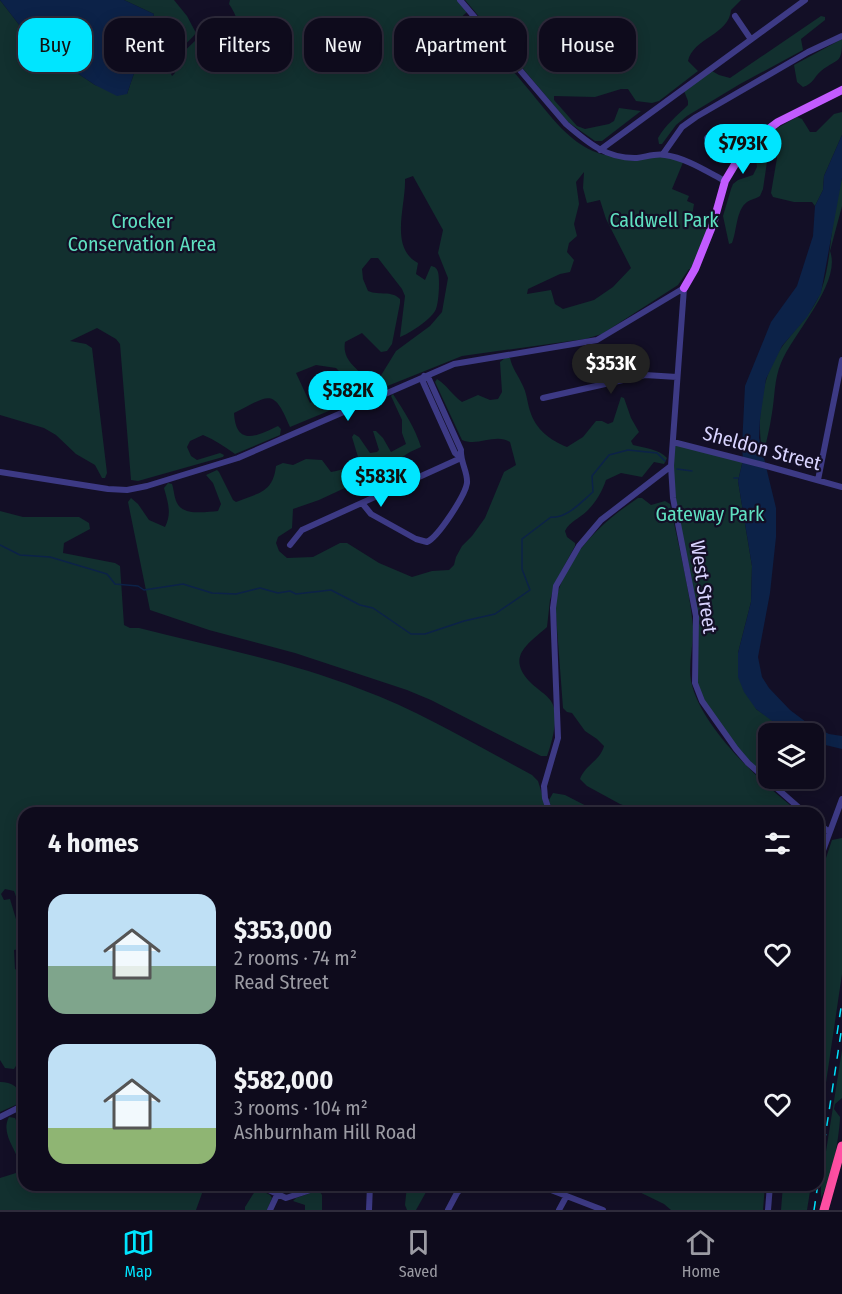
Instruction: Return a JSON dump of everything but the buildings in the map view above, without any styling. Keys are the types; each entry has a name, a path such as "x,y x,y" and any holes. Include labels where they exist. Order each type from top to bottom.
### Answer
{"highway":[{"path":"824,1210 842,1146"}],"main road":[{"path":"684,288 713,224 725,181 737,161 778,122 842,90"}],"street":[{"path":"460,0 566,124 600,150 626,158 663,154 690,163 725,181"},
{"path":"600,150 750,38 805,0"},
{"path":"735,16 750,38"},
{"path":"663,154 682,127 696,117 808,52 842,36"},
{"path":"707,138 737,161"},
{"path":"0,472 108,489 137,489 238,458 424,376 464,362 597,340 684,288"},
{"name":"West Street","path":"684,288 671,466 673,498 696,616 695,683 702,700 736,749 748,763 798,807"},
{"path":"818,480 842,360"},
{"path":"543,398 645,375 677,377"},
{"path":"362,503 376,518 427,542 436,535 466,487 467,477 461,450 429,379 424,376"},
{"name":"Sheldon Street","path":"673,442 842,487"},
{"path":"290,545 302,530 461,458"},
{"path":"548,807 544,786 558,738 553,615 556,586 579,546 601,520 671,466"},
{"path":"837,814 842,799"},
{"path":"824,847 842,804"},
{"path":"824,828 829,832"},
{"path":"0,1117 18,1108"},
{"path":"269,1191 286,1198 310,1191"},
{"path":"369,1210 370,1191"},
{"path":"448,1210 459,1191"},
{"path":"552,1191 603,1210"},
{"path":"768,1210 770,1191"},
{"path":"270,1210 277,1195"},
{"path":"560,1210 566,1197"}],"green space":[{"name":"Crocker Conservation Area","path":"0,0 18,23 18,72 76,72 95,85 127,94 134,72 170,72 172,76 175,72 185,72 185,50 197,39 197,72 292,72 292,18 236,18 229,4 230,0 457,0 467,12 460,18 394,18 394,72 513,72 562,129 593,151 616,156 663,154 684,160 672,189 689,196 687,201 694,204 692,216 713,224 695,269 689,269 678,285 602,334 585,339 462,356 375,391 377,382 396,351 430,326 442,312 448,278 438,253 443,230 413,176 405,179 401,237 409,256 418,263 416,274 425,280 431,266 437,270 439,286 436,308 425,322 400,337 405,296 378,258 371,258 362,269 368,291 397,296 400,303 392,344 387,351 381,352 362,333 345,342 348,358 366,379 366,390 360,398 290,427 279,405 269,398 263,399 234,413 239,431 249,436 278,426 281,429 280,435 235,454 203,435 190,441 187,447 191,456 197,460 220,453 224,455 223,457 138,481 131,480 120,344 116,339 97,328 70,341 86,344 92,348 107,473 105,478 102,478 95,465 76,454 56,435 44,428 0,415","holes":["584,172 583,188 587,203 600,200 606,219 631,268 613,287 594,300 563,309 555,304 551,290 527,294 528,289 560,274 570,272 574,260 567,252 569,243 577,236 574,224 579,204 576,182","316,365 336,368 343,375 338,382 310,403 296,373"]},
{"name":"Crocker Conservation Area","path":"124,0 174,0 187,16 196,33 185,44 185,18 153,18 154,14"},
{"path":"465,0 741,0 731,10 724,25 691,53 688,61 698,71 659,101 652,103 636,101 628,89 595,97 554,96 554,100 577,126 585,129 614,121 619,108 641,111 602,141 595,141 568,122 526,72 527,18 480,18"},
{"path":"821,16 825,17 825,20 801,39 803,50 687,116 676,125 662,144 659,144 658,138 661,133 688,105 684,91 712,71 730,78"},
{"path":"842,39 838,60 821,71 806,86 803,87 797,82 794,65"},
{"path":"842,112 842,135 824,176 823,190 815,206 812,202 794,202 773,197 771,193 777,158 772,131 797,117 802,119 810,132 816,132 834,114"},
{"path":"763,145 769,148 763,189 760,196 743,206 732,243 729,244 723,216 731,189 738,180 753,175 757,167 755,153"},
{"path":"842,178 842,206 830,251 832,264 829,278 823,293 781,363 763,459 760,414 765,384 776,357 810,312 821,291"},
{"path":"505,358 510,358 524,387 536,424 544,434 555,441 567,447 583,437 596,421 608,424 613,422 621,397 624,398 639,432 631,441 633,445 656,451 667,458 664,464 654,462 642,477 621,473 606,480 593,504 565,531 575,546 556,581 550,600 547,627 527,645 520,658 523,674 549,698 554,707 554,728 547,756 541,756 407,690 295,653 209,630 150,610 128,502 131,498 149,520 165,527 169,512 164,488 168,483 172,484 177,503 184,510 189,512 218,511 221,504 213,483 206,475 217,470 236,502 258,494 268,487 272,482 276,466 283,463 293,465 306,459 322,460 331,472 350,466 358,457 352,437 354,434 359,437 370,453 379,450 373,431 376,431 391,452 406,444 402,433 402,420 391,396 393,394 412,426 421,447 377,473 319,500 293,509 292,528 278,537 276,543 279,551 287,558 313,557 340,543 347,543 379,563 412,577 432,571 449,570 454,565 462,546 485,518 504,472 516,465 510,442 498,439 474,442 462,440 435,382 437,379 441,381 462,402 478,395 490,400 498,399 502,392 500,362"},
{"name":"Gateway Park","path":"673,442 743,460 738,481 752,566 751,602 738,653 756,709 776,723 758,723 758,768 748,763 702,701 695,683 696,616 673,498"},
{"path":"638,498 642,498 651,505 665,501 670,504 691,611 693,633 690,674 697,699 720,736 758,777 758,789 771,789 793,807 628,807 587,786 580,779 585,770 599,756 604,746 585,731 572,713 563,708 555,602 560,585 576,555 610,519"},
{"path":"0,511 23,517 79,517 89,523 90,529 64,543 63,553 115,563 120,566 124,625 251,655 306,670 360,689 448,729 532,775 538,781 546,807 18,807 18,902 14,891 5,889 1,894 4,900 10,899 18,926 18,949 14,950 15,969 18,971 18,1063 14,1069 5,1068 0,1060"},
{"path":"553,793 565,795 588,807 551,807 549,800"},
{"path":"842,838 842,974 824,1096 824,864 832,840"},
{"path":"842,1050 842,1098 835,1104 834,1109 840,1117 838,1137 832,1170 825,1190 821,1198 821,1191 824,1191 824,1164"},
{"path":"0,1082 9,1083 18,1090 18,1104 0,1112"},
{"path":"9,1117 15,1118 18,1125 18,1160 6,1129"},
{"path":"18,1170 18,1191 203,1191 196,1210 0,1210 0,1178 16,1173"},
{"path":"255,1191 263,1191 272,1198 267,1210 245,1210"},
{"path":"320,1191 322,1195 322,1210 305,1210 305,1205 293,1201"},
{"path":"406,1191 427,1191 416,1210 407,1210 405,1205"},
{"path":"637,1191 765,1191 763,1210 671,1210"},
{"path":"783,1191 810,1191 807,1210 781,1210"}],"water":[{"path":"0,0 124,0 154,14 153,18 104,18 104,72 134,72 127,94 117,96 76,72 92,72 92,18 18,18 18,23"},
{"path":"842,135 842,178 821,293 807,317 782,346 766,379 760,419 759,438 776,508 776,537 770,593 758,657 762,677 769,688 790,710 807,723 775,723 756,709 744,692 738,677 738,653 751,602 752,566 738,481 743,460 745,386 771,322 797,286 813,236 815,206 823,190 824,176"},
{"path":"824,732 842,736 842,749 824,745"}],"waterway":[{"path":"0,545 20,555 50,557 107,574 115,584 138,586 144,590 183,584 212,593 236,594 260,588 278,593 290,591 296,594 331,590 360,605 373,608 411,634 425,634 495,614 530,590 522,569 522,539 551,517 568,512 593,492 592,476 609,455 628,450 657,453 665,461"},
{"path":"677,469 692,471"}],"railway":[{"path":"837,1034 842,1001"},
{"path":"824,1144 842,1026"},
{"path":"814,1210 817,1191"}],"park label":[{"name":"Caldwell Park","path":"664,220"}]}
